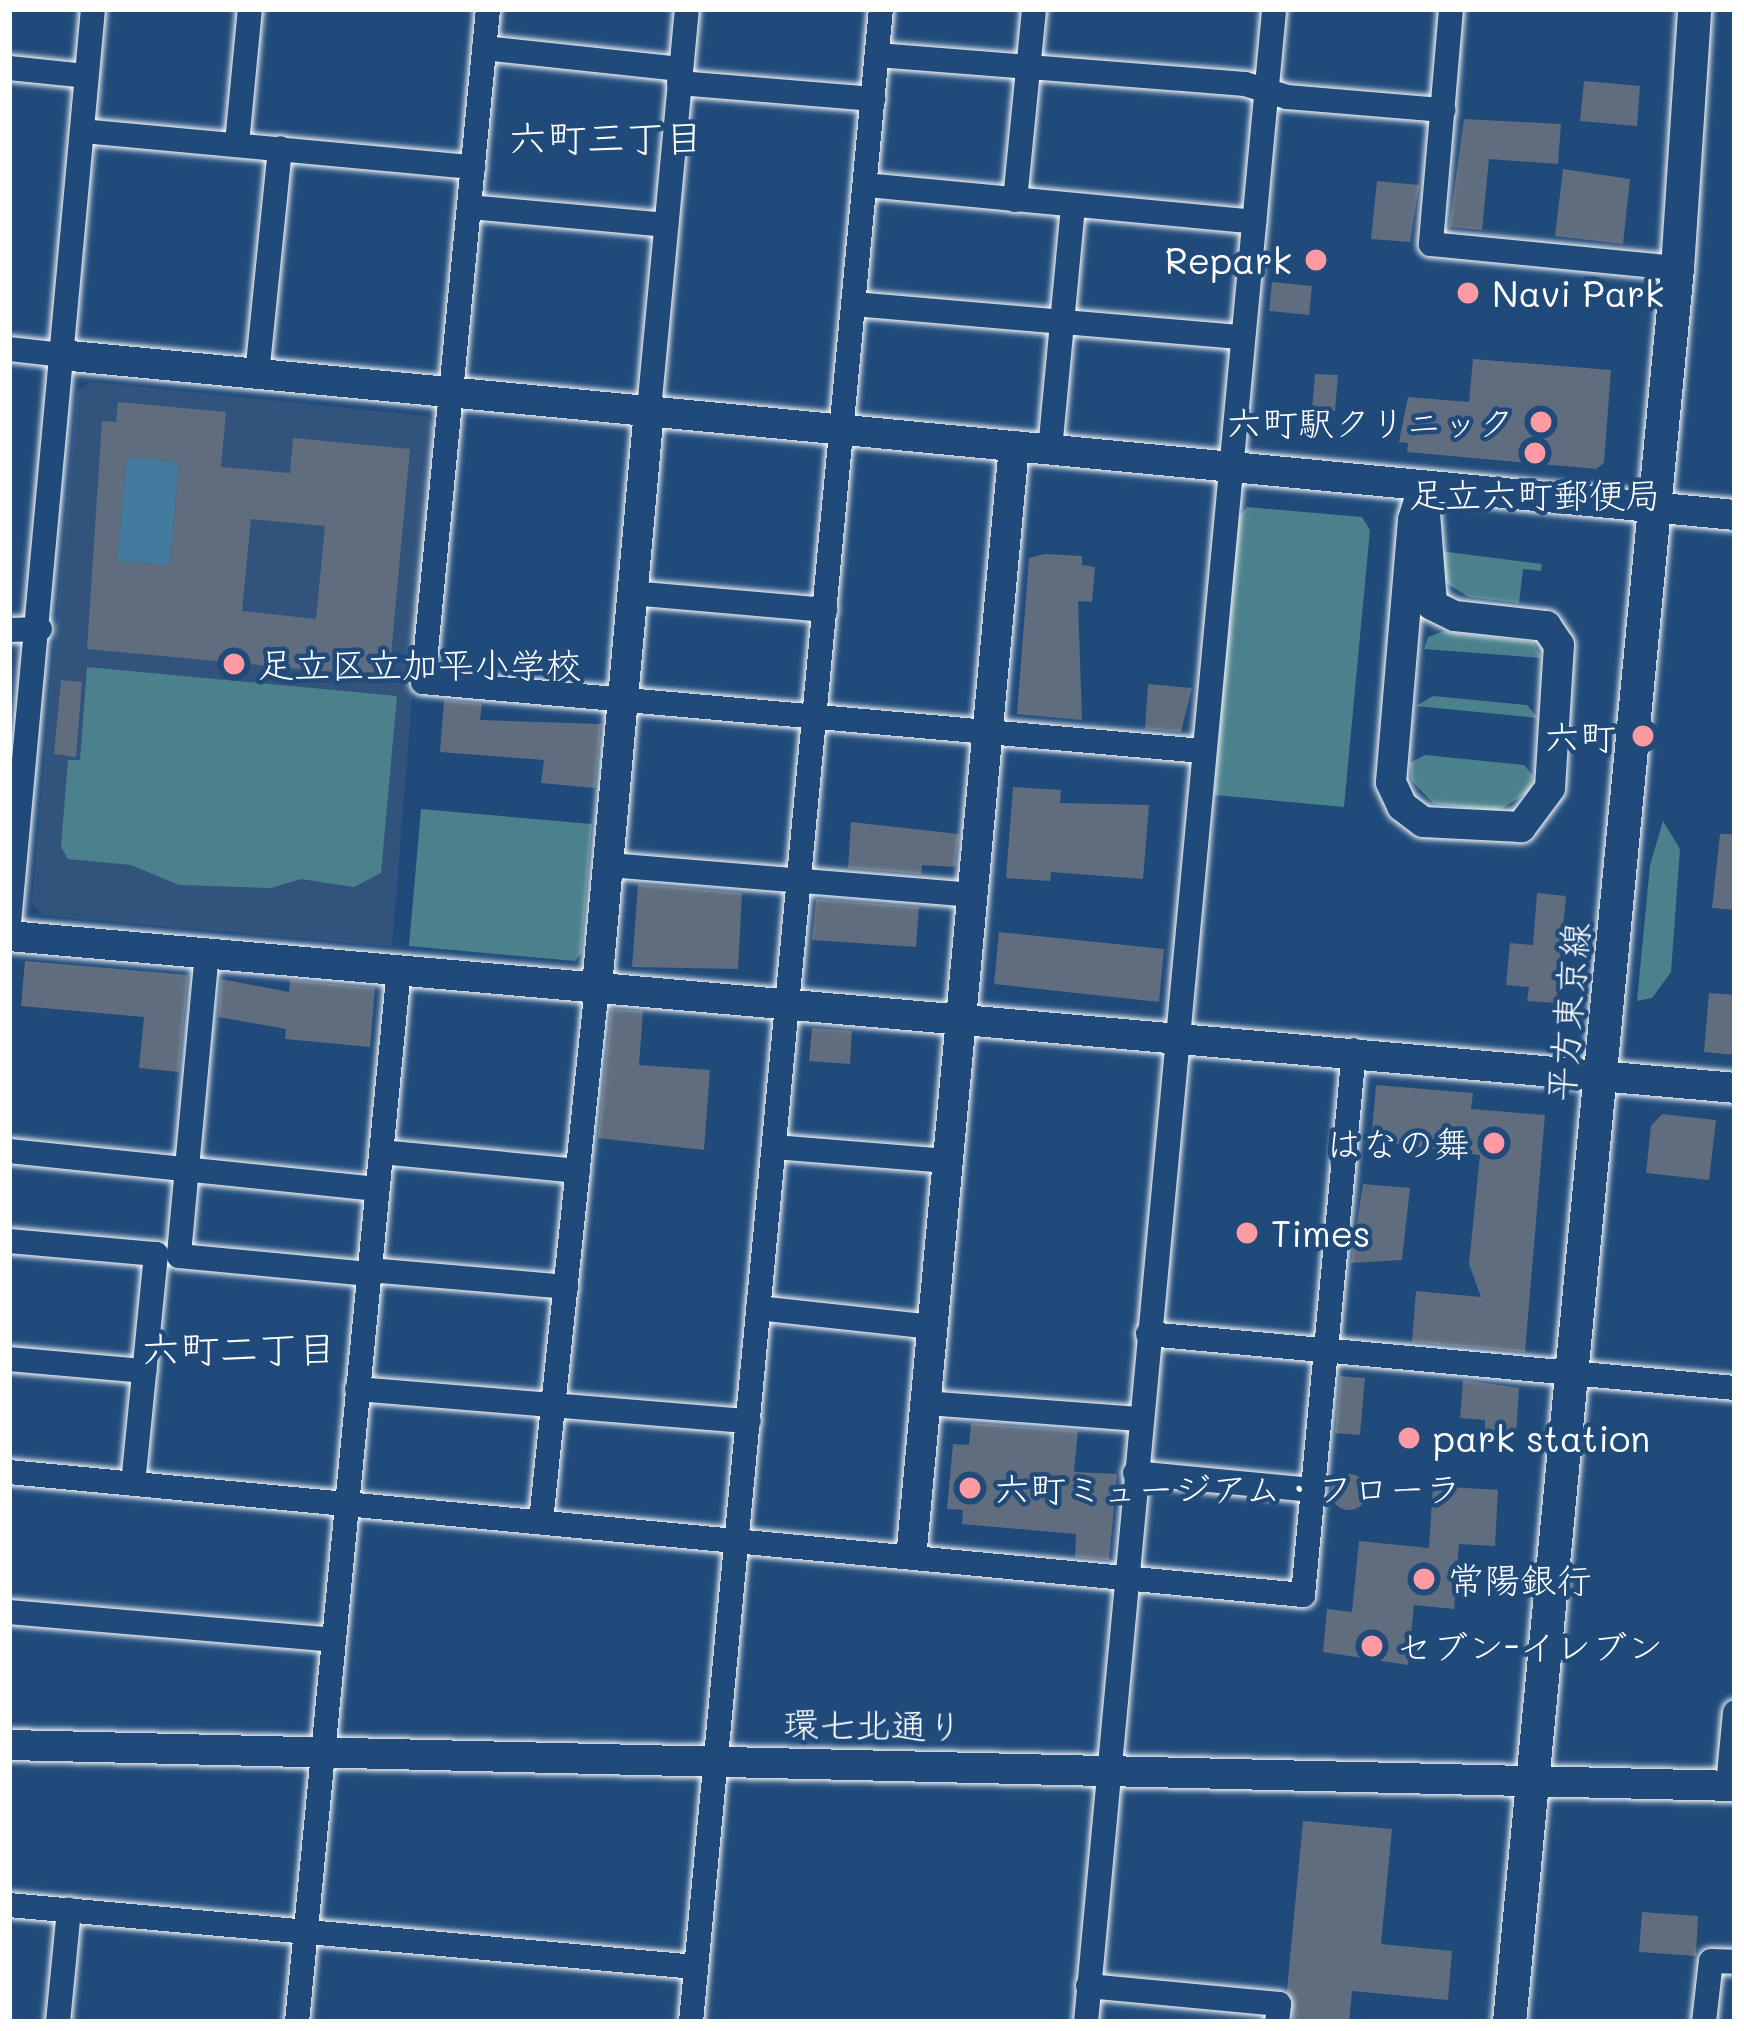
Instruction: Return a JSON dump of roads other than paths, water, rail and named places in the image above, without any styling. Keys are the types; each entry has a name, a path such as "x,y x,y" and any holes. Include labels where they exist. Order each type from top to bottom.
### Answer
{"main road":[{"name":"平方東京線","path":"1509,2022 1677,268 1694,9"}],"street":[{"path":"9,922 66,355 93,9"},
{"path":"237,143 250,9"},
{"path":"488,9 423,682 1203,751"},
{"path":"541,1520 609,866 687,9"},
{"path":"691,2022 881,9"},
{"path":"1015,200 1034,9"},
{"path":"1086,2022 1105,1768 1274,9"},
{"path":"1451,9 1431,244 1677,268"},
{"path":"484,48 874,99"},
{"path":"877,55 1443,110"},
{"path":"9,68 86,76"},
{"path":"82,130 473,167"},
{"path":"257,375 280,148"},
{"path":"866,185 1254,222"},
{"path":"1050,450 1073,205"},
{"path":"470,207 666,225"},
{"path":"854,304 1239,337"},
{"path":"9,349 1735,515"},
{"path":"912,1552 1014,446"},
{"path":"1423,488 1432,605 1455,616 1535,623 1559,645 1550,788 1521,827 1424,822 1402,806 1391,782 1413,520 1423,488"},
{"path":"632,593 826,610"},
{"path":"9,630 40,629"},
{"path":"609,866 970,895"},
{"path":"9,936 1354,1050 1735,1088"},
{"path":"133,1484 144,1371 187,1170 207,952"},
{"path":"297,2022 399,968"},
{"path":"9,1472 912,1552 1303,1595 1354,1050"},
{"path":"774,1147 947,1161"},
{"path":"9,1151 377,1189"},
{"path":"380,1152 578,1171"},
{"path":"9,1241 566,1287"},
{"path":"758,1308 932,1327"},
{"path":"1148,1334 1735,1388"},
{"path":"9,1358 144,1371"},
{"path":"357,1389 748,1420"},
{"path":"926,1403 1140,1419"},
{"path":"1135,1473 1313,1490"},
{"path":"9,1612 333,1640"},
{"path":"1731,1785 1735,1712"},
{"name":"環七北通り","path":"9,1745 1731,1785"},
{"path":"9,1904 696,1967"},
{"path":"58,2022 69,1910"},
{"path":"1704,2022 1711,1961 1735,1962"},
{"path":"1088,1985 1279,2003 1277,2022"}],"place":[{"name":"Repark","path":"1316,260"},
{"name":"Navi Park","path":"1468,293"},
{"name":"六町駅クリニック","path":"1541,422"},
{"name":"足立六町郵便局","path":"1535,453"},
{"name":"足立区立加平小学校","path":"234,664"},
{"name":"六町","path":"1643,736"},
{"name":"はなの舞","path":"1494,1143"},
{"name":"Times","path":"1247,1233"},
{"name":"park station","path":"1409,1438"},
{"name":"六町ミュージアム・フローラ","path":"970,1488"},
{"name":"常陽銀行","path":"1424,1579"},
{"name":"セブン-イレブン","path":"1372,1646"}],"district":[{"name":"六町三丁目","path":"606,137"},
{"name":"六町二丁目","path":"239,1348"}]}
